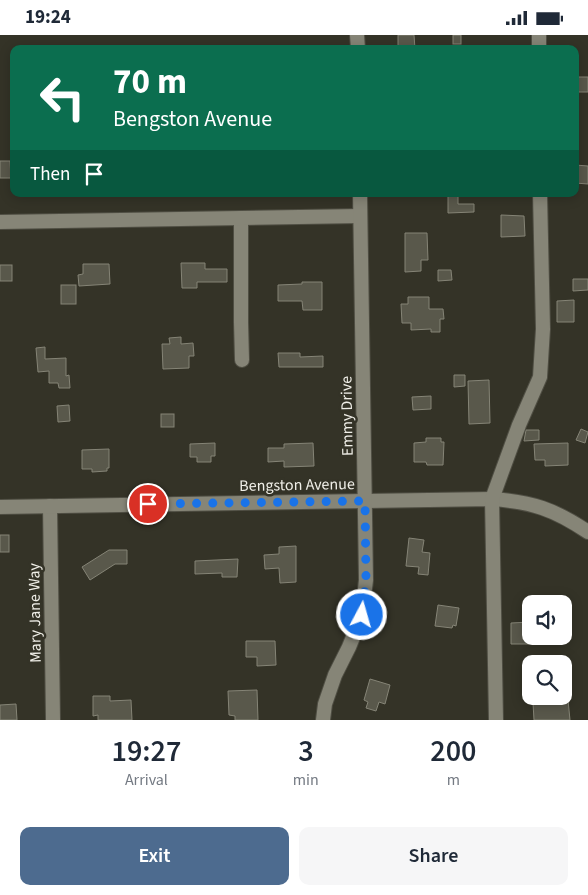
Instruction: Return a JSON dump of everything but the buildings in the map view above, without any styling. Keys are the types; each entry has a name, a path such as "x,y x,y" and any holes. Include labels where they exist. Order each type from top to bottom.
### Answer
{"street":[{"name":"Emmy Drive","path":"323,720 325,704 335,675 362,615 366,579 360,197"},
{"path":"496,720 492,499 519,425 540,377 543,329 540,197"},
{"path":"0,222 360,216"},
{"path":"241,218 240,322 242,360"},
{"name":"Bengston Avenue","path":"0,507 492,499 518,501 543,507 567,518 588,532"},
{"name":"Mary Jane Way","path":"50,506 54,720"}],"route":[{"path":"148,504 365,501 366,579 362,615"}]}
